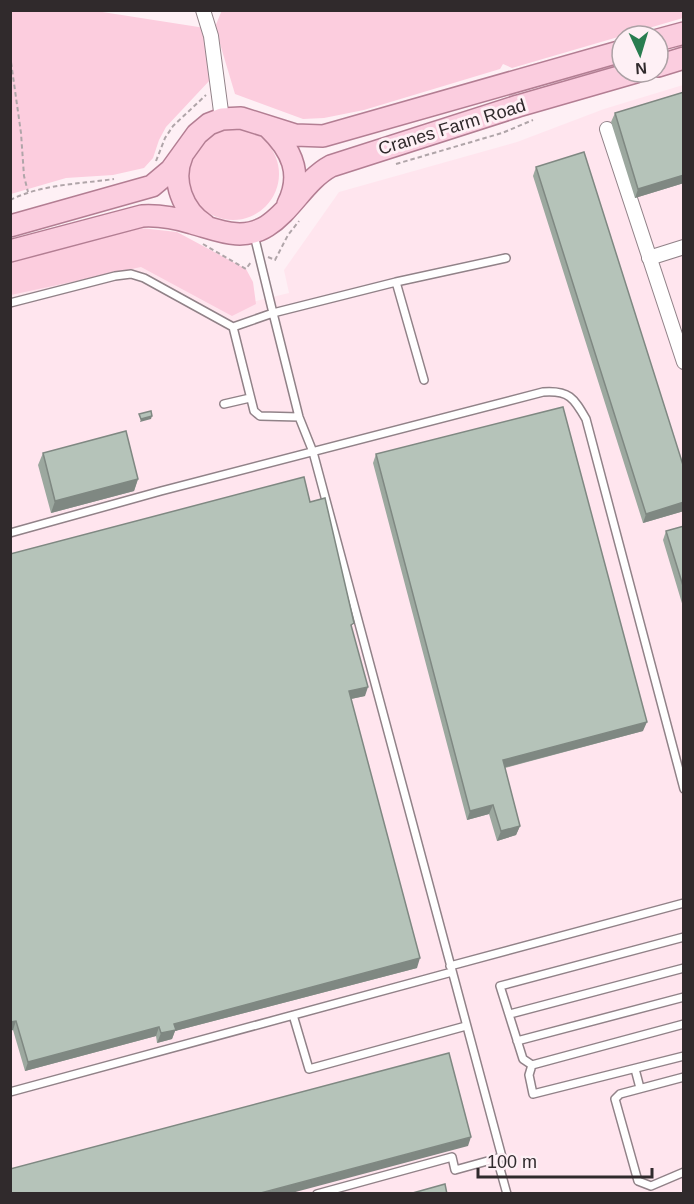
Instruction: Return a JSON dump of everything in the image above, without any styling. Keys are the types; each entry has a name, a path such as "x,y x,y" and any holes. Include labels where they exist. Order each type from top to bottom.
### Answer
{"main road":[{"name":"Cranes Farm Road","path":"268,128 303,137 335,134 610,54"},
{"name":"Cranes Farm Road","path":"256,242 270,224 293,213 315,177 332,166 518,106 610,79"},
{"name":"Cranes Farm Road","path":"222,119 241,118 255,121 268,128 283,141 292,159 295,179 291,198 293,213"},
{"path":"10,226 152,186 171,170 197,134 209,124 222,119"},
{"path":"186,147 180,160 178,178 181,195 188,209 199,221 206,236"},
{"path":"10,251 142,216 170,218 206,236 239,235 256,242"}],"street":[{"path":"203,10 211,36 222,119"},
{"path":"607,129 684,362"},
{"path":"649,258 684,247"}],"lane":[{"path":"256,242 299,417 313,452 502,1157 455,1170 452,1157 318,1194"},
{"path":"233,327 273,313 396,282 506,258"},
{"path":"10,303 115,276 131,274 144,278 233,327 254,411 260,416 299,417"},
{"path":"396,282 423,380"},
{"path":"10,533 543,392 564,392 576,401 586,419 684,789"},
{"path":"224,404 250,398"},
{"path":"10,1092 293,1015 684,903"},
{"path":"684,937 501,986 523,1059 532,1065 684,1024"},
{"path":"510,1014 684,968"},
{"path":"517,1041 684,997"},
{"path":"293,1015 309,1069 466,1026"},
{"path":"532,1065 529,1075 533,1094 684,1056"},
{"path":"635,1069 640,1088"},
{"path":"684,1077 620,1094 615,1099 638,1181 651,1186 684,1172"},
{"path":"497,1158 507,1194"}],"path":[{"path":"10,55 20,123 24,176 29,192"},
{"path":"154,165 165,138 173,126 198,102"},
{"path":"395,164 502,133 541,116"},
{"path":"10,200 53,186 122,178"},
{"path":"206,236 246,269 256,242 275,260 288,235 293,213"}],"shaded area":[{"path":"222,10 684,11 683,18 662,24 610,24 610,39 512,68 503,64 500,69 364,110 324,118 303,119 235,94 215,27"},
{"path":"11,11 96,11 205,28 210,80 166,127 153,158 144,168 113,175 66,178 11,194"},
{"path":"683,85 683,1192 680,1194 11,1194 11,294 148,260 227,308 289,293 284,270 339,192 517,142 604,109"},
{"path":"233,128 251,132 266,141 275,156 279,174 275,192 266,207 251,216 233,220 215,216 200,207 191,192 187,174 191,156 200,141 215,132"},
{"path":"141,228 177,232 246,269 253,282 256,304 232,316 141,267 11,295 11,262"}],"building":[{"path":"684,92 684,175 638,189 615,113"},
{"path":"584,152 684,468 684,502 646,514 536,167"},
{"path":"563,407 647,722 503,760 520,826 501,831 493,805 470,811 376,454"},
{"path":"151,411 152,416 141,419 139,414"},
{"path":"126,431 138,479 55,501 43,453"},
{"path":"304,477 310,502 325,498 354,623 351,625 368,687 349,691 420,958 174,1024 176,1030 161,1033 159,1027 28,1062 16,1021 10,1022 10,554"},
{"path":"684,526 684,589 666,531"},
{"path":"449,1053 471,1137 257,1194 10,1194 10,1169"},
{"path":"445,1184 447,1194 409,1194"}]}
